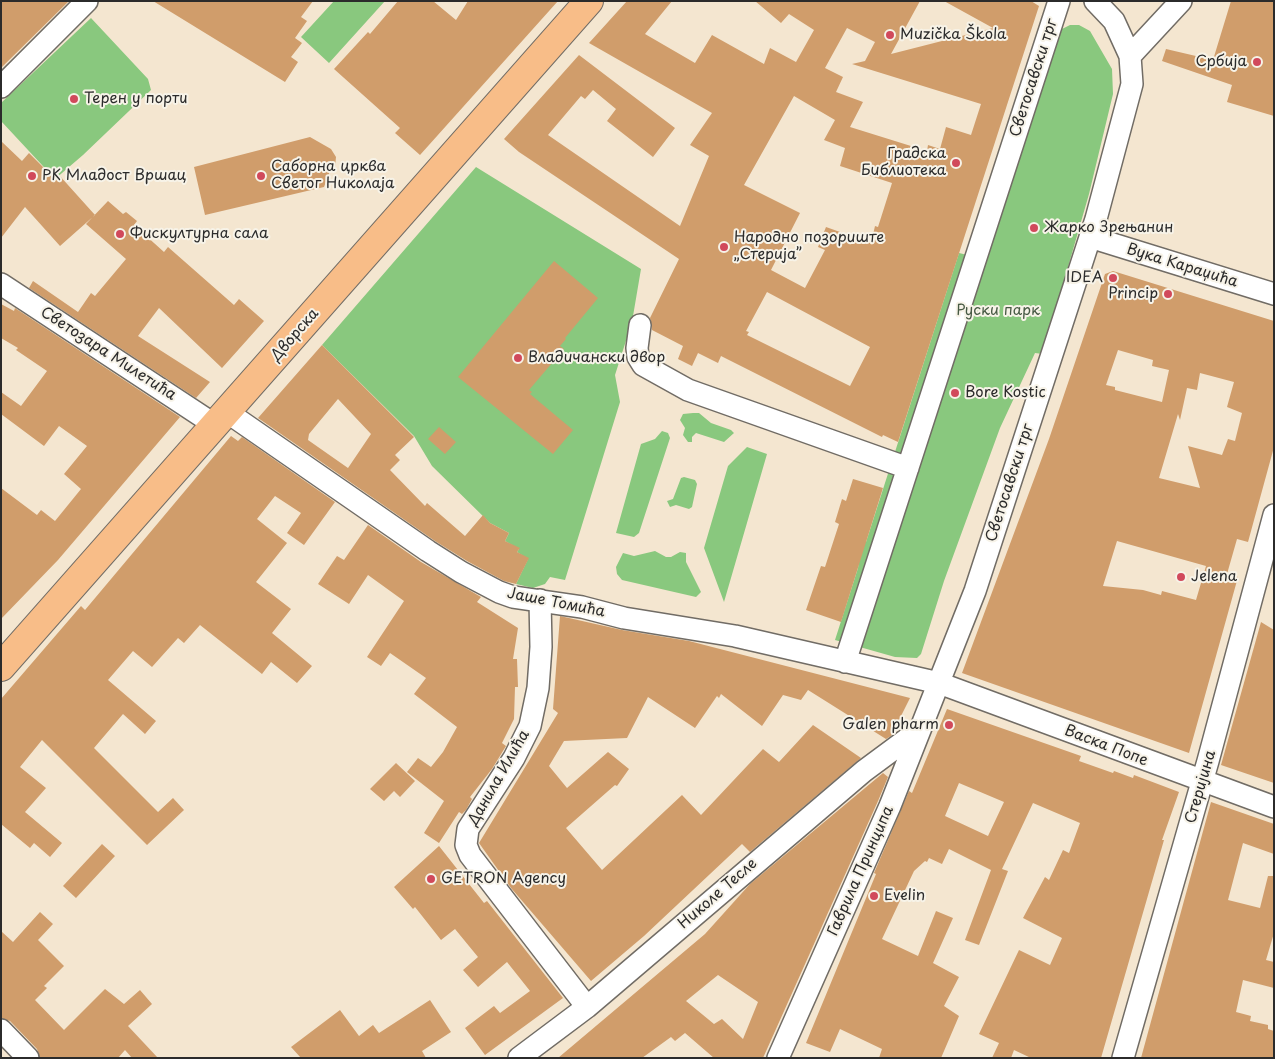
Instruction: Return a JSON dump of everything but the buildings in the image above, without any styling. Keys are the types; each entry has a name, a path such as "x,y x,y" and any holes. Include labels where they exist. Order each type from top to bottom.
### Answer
{"main road":[{"name":"Дворска","path":"1,667 589,1"}],"street":[{"path":"1,87 87,1"},
{"name":"Светосавски трг","path":"845,662 1059,1"},
{"name":"Светосавски трг","path":"939,683 975,591 1090,237 1120,138 1132,84 1130,56 1114,20 1095,1"},
{"path":"1130,56 1181,1"},
{"name":"Вука Караџића","path":"1090,237 1274,294"},
{"name":"Светозара Милетића","path":"1,284 221,418"},
{"path":"640,325 637,348 638,357 643,364 688,390 908,468"},
{"name":"Јаше Томића","path":"221,418 461,572 499,592 735,636 845,662"},
{"name":"Стеријина","path":"1123,1058 1202,782 1274,515"},
{"name":"Данила Илића","path":"540,600 538,688 530,726 514,758 468,829 466,845 470,855 587,1007"},
{"path":"845,662 939,683"},
{"name":"Гаврила Принципа","path":"778,1058 890,806 939,683"},
{"name":"Васка Попе","path":"939,683 1202,782 1274,807"},
{"name":"Николе Тесле","path":"519,1058 587,1007 864,771 918,732"},
{"path":"1,1030 28,1058"}],"green space":[{"path":"334,1 385,1 329,63 301,37"},
{"name":"Терен у порти","path":"91,18 148,79 151,90 55,179 1,121 1,103"},
{"name":"Руски парк","path":"1070,25 1079,25 1090,31 1112,69 1113,94 1089,194 1043,354 1035,353 1000,428 944,581 921,654 917,658 895,657 835,640 858,568 862,541 866,542 959,253 976,257 1003,201 1062,29"},
{"path":"476,167 641,269 632,322 615,375 620,402 565,580 550,577 545,584 533,588 516,584 528,559 517,552 519,549 505,541 509,533 490,523 432,466 414,436 322,345"},
{"path":"699,413 711,423 731,430 734,433 724,442 696,433 692,437 692,442 688,442 683,435 685,428 680,420 683,414"},
{"path":"662,431 668,433 670,438 639,533 634,537 616,533 641,444 655,439"},
{"path":"747,447 767,454 724,602 704,548 728,466"},
{"path":"681,478 695,480 697,484 692,507 689,509 676,505 670,507 667,501 673,499"},
{"path":"655,551 666,557 671,557 680,552 686,553 686,562 701,592 696,597 622,580 617,574 616,567 623,553 634,556"}],"place":[{"name":"Muzička Škola","path":"890,35"},
{"name":"Србија","path":"1257,62"},
{"name":"Терен у порти","path":"74,99"},
{"name":"Градска Библиотека","path":"956,163"},
{"name":"РК Младост Вршац","path":"32,176"},
{"name":"Саборна црква Светог Николаја","path":"261,176"},
{"name":"Жарко Зрењанин","path":"1034,228"},
{"name":"Фискултурна сала","path":"120,234"},
{"name":"Народно позориште „Стерија”","path":"724,247"},
{"name":"IDEA","path":"1113,278"},
{"name":"Princip","path":"1168,294"},
{"name":"Владичански двор","path":"518,358"},
{"name":"Bore Kostic","path":"955,393"},
{"name":"Jelena","path":"1181,577"},
{"name":"Galen pharm","path":"949,725"},
{"name":"GETRON Agency","path":"431,879"},
{"name":"Evelin","path":"874,896"}]}
